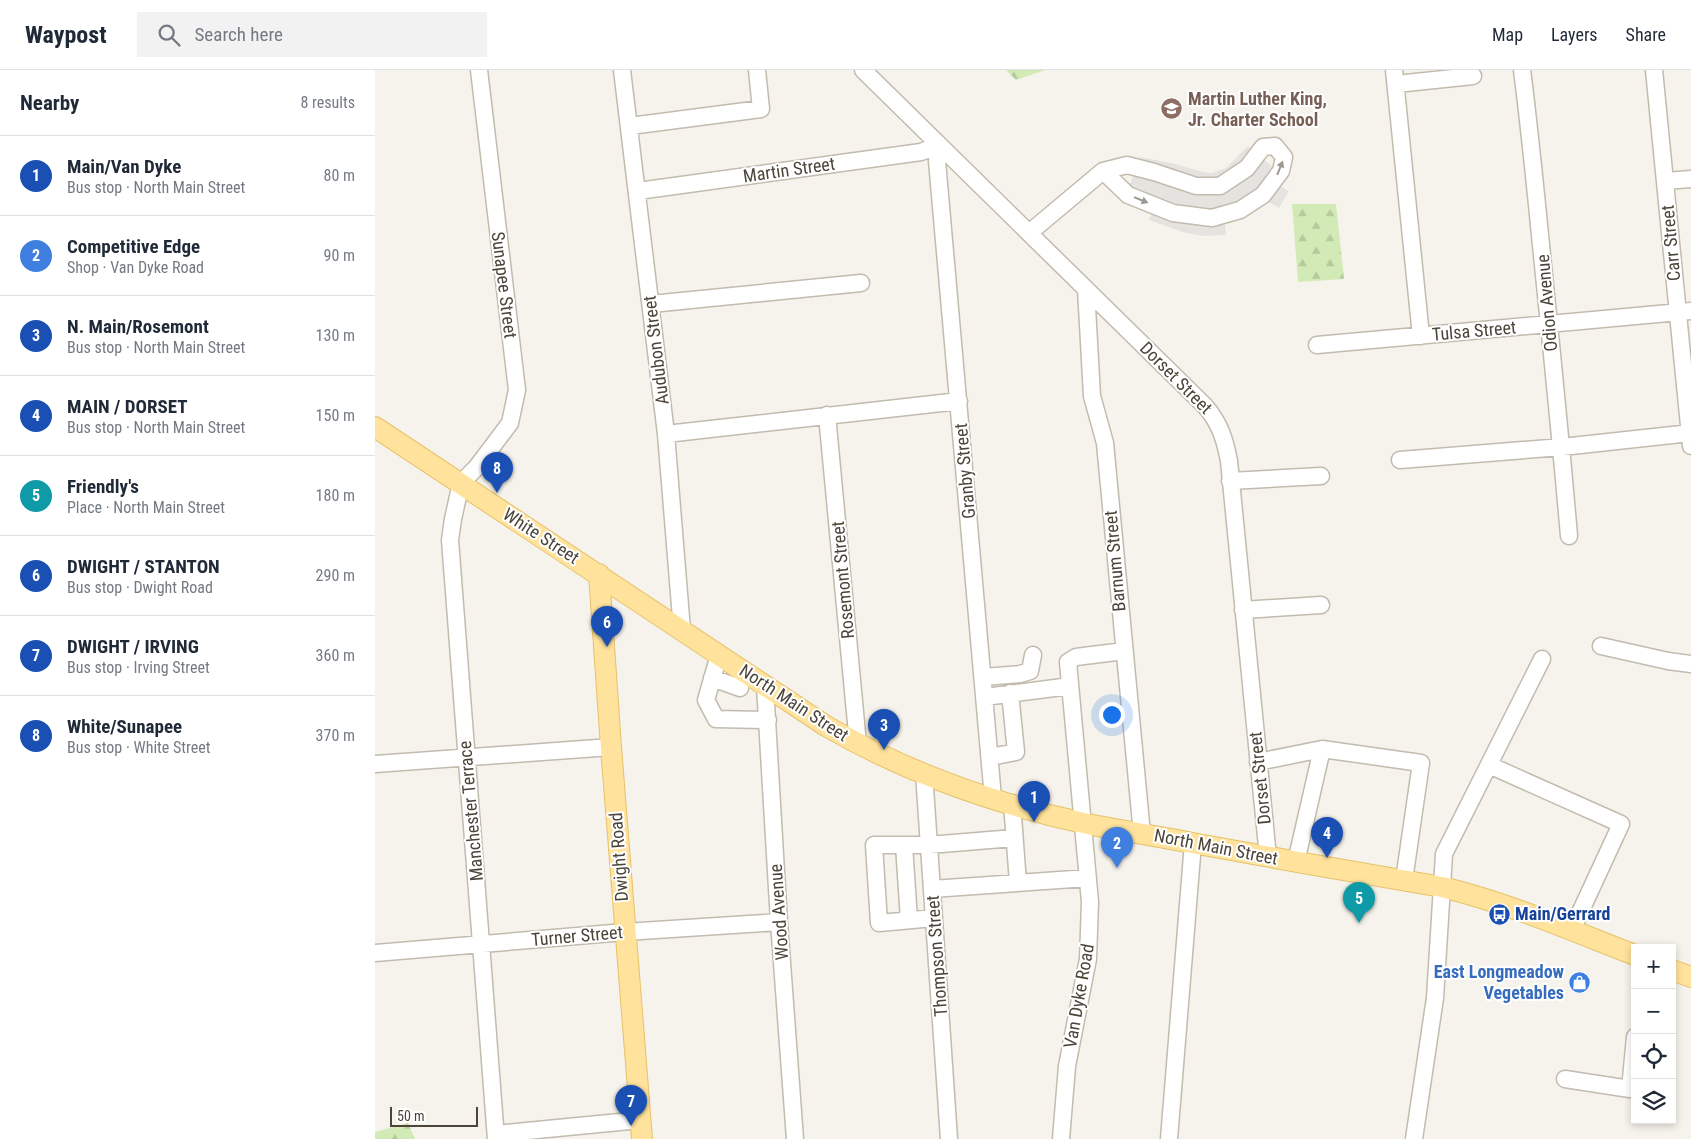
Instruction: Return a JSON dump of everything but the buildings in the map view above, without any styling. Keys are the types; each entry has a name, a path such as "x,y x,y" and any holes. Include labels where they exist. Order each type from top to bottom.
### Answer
{"main road":[{"name":"White Street","path":"375,427 682,630"},
{"name":"Dwight Road","path":"599,574 641,1130"},
{"name":"North Main Street","path":"682,630 826,726 858,744 924,773 1003,800 1082,822 1442,887 1510,906 1631,953"},
{"path":"1676,971 1691,977"}],"street":[{"name":"Sunapee Street","path":"461,483 476,468 510,422 517,390 479,70"},
{"name":"Audubon Street","path":"622,70 666,434 682,630"},
{"path":"630,126 761,109 757,70"},
{"name":"Dorset Street","path":"863,70 1212,414 1224,439 1230,480 1268,857"},
{"name":"Odion Avenue","path":"1523,70 1536,183 1569,536"},
{"name":"Carr Street","path":"1654,70 1666,181 1684,311 1691,437"},
{"path":"1421,336 1395,77 1473,76"},
{"name":"Martin Street","path":"638,190 921,152 939,145"},
{"name":"Granby Street","path":"939,145 937,161 990,757 1015,838 1018,883"},
{"path":"1029,233 1103,171 1127,165 1195,186 1220,186 1247,168 1263,147 1275,146 1284,156 1281,171 1263,194 1240,210 1212,218 1173,213 1128,195 1103,171"},
{"path":"1666,181 1691,179"},
{"path":"651,304 861,283"},
{"name":"Barnum Street","path":"1086,289 1092,390 1105,443 1143,834"},
{"name":"Tulsa Street","path":"1317,345 1684,311"},
{"path":"666,434 959,401"},
{"name":"Rosemont Street","path":"827,415 858,744"},
{"path":"1400,460 1691,437"},
{"path":"1230,480 1321,476"},
{"name":"Manchester Terrace","path":"461,483 453,519 451,540 496,1136"},
{"path":"1243,610 1321,605"},
{"path":"1601,646 1691,664"},
{"name":"Van Dyke Road","path":"1061,1139 1067,1066 1088,959 1090,902 1068,662 1071,659 1124,651"},
{"path":"719,655 707,700 716,719 767,720"},
{"path":"983,677 1020,674 1030,671 1033,655"},
{"path":"1418,1138 1435,998 1444,854 1543,659"},
{"path":"713,678 740,688"},
{"name":"Wood Avenue","path":"765,686 779,922 795,1139"},
{"path":"985,697 1070,686"},
{"path":"990,757 1016,752 1010,693"},
{"path":"375,764 611,747"},
{"path":"1296,862 1322,749"},
{"path":"1258,762 1322,749 1421,763 1404,880"},
{"path":"1489,765 1621,824 1572,930"},
{"name":"Thompson Street","path":"924,773 949,1139"},
{"path":"934,918 879,923 875,846 929,845 1015,838"},
{"path":"1169,1139 1193,843"},
{"path":"904,844 909,920"},
{"path":"932,889 1088,878"},
{"name":"Turner Street","path":"375,953 625,932 779,922"},
{"path":"1565,1078 1630,1089 1631,1079"},
{"path":"496,1136 641,1130"}],"green space":[{"path":"1006,70 1045,70 1016,80"},
{"path":"1292,204 1336,204 1344,279 1298,282"},
{"path":"408,1123 415,1139 375,1139 375,1132"}],"shaded area":[{"path":"1248,146 1275,169 1288,177 1280,186 1289,191 1279,208 1267,201 1256,211 1225,223 1226,235 1205,236 1171,228 1149,220 1152,212 1139,209 1124,200 1140,157 1212,173 1226,168"}],"place":[{"name":"Martin Luther King, Jr. Charter School","path":"1172,109"},
{"name":"White/Sunapee","path":"497,493"},
{"name":"DWIGHT / STANTON","path":"607,647"},
{"name":"N. Main/Rosemont","path":"884,750"},
{"name":"Main/Van Dyke","path":"1034,822"},
{"name":"MAIN / DORSET","path":"1327,858"},
{"name":"Competitive Edge","path":"1117,868"},
{"name":"Main/Gerrard","path":"1499,914"},
{"name":"Friendly's","path":"1359,923"},
{"name":"East Longmeadow Vegetables","path":"1580,982"},
{"name":"DWIGHT / IRVING","path":"631,1126"}]}
